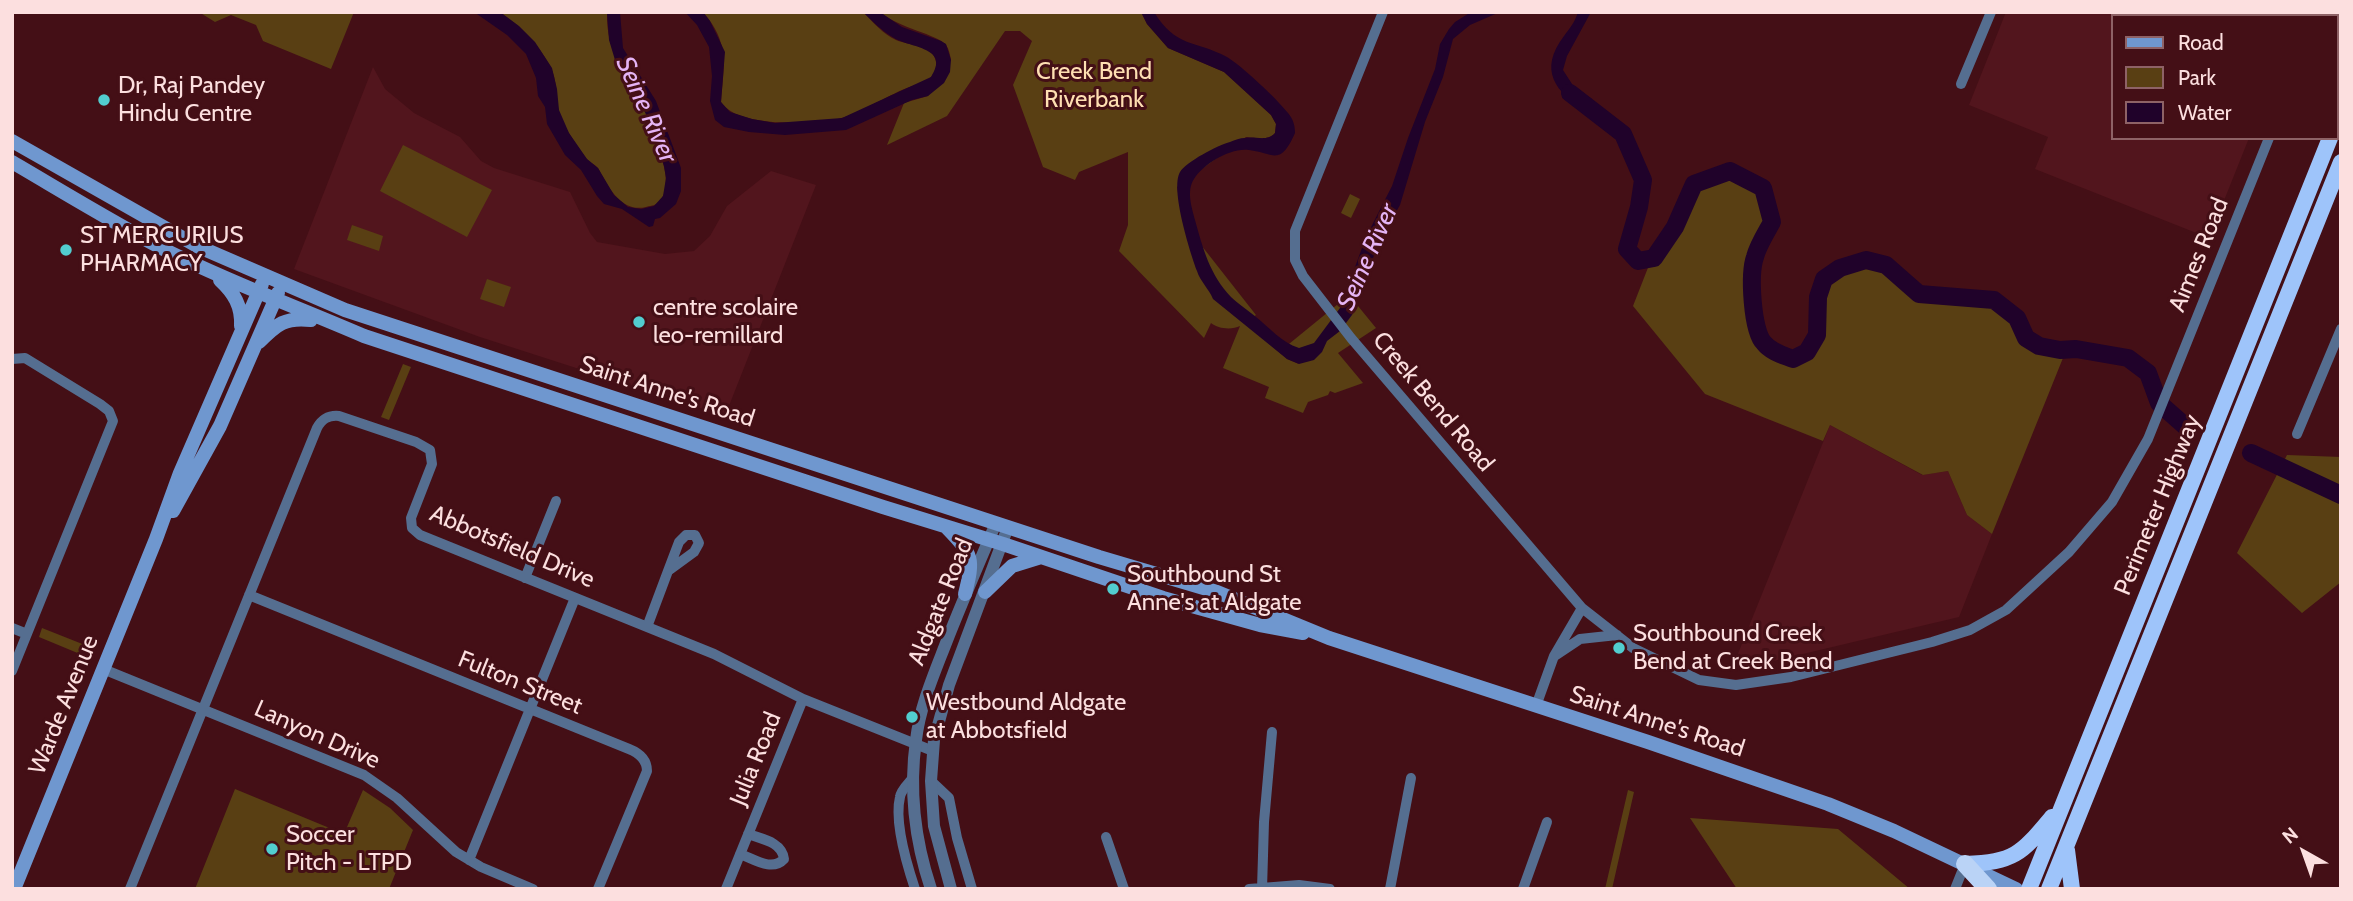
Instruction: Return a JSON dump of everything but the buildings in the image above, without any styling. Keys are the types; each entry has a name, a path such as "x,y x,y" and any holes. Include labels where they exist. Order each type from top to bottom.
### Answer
{"highway":[{"name":"Perimeter Highway","path":"2029,889 2329,140"},
{"name":"Perimeter Highway","path":"2049,889 2341,162"},
{"path":"1965,864 1997,862 2011,857 2032,840 2061,807"},
{"path":"2067,846 2072,889"},
{"path":"1965,864 1988,889"}],"main road":[{"name":"Saint Anne's Road","path":"12,141 162,227 333,306 1002,525 1217,592 1329,638 1836,807 2016,889"},
{"name":"Saint Anne's Road","path":"12,162 106,218 208,270 274,300 387,345 1199,609 1275,629 1329,638"},
{"path":"208,270 232,291 238,303 241,324 235,346"},
{"name":"Warde Avenue","path":"14,889 156,539 180,473 266,277"},
{"name":"Warde Avenue","path":"156,539 220,426 282,284"},
{"path":"255,345 288,319 338,325"},
{"path":"943,525 968,551 971,570 965,594"},
{"path":"985,592 1012,566 1042,557"}],"street":[{"name":"Creek Bend Road","path":"1383,12 1295,231 1295,260 1303,276 1351,338 1582,608 1633,648 1699,680 1736,685 1791,677 1932,642 1970,630 2007,610 2069,552 2112,502 2148,439 2169,387"},
{"path":"1961,84 1991,12"},
{"name":"Aimes Road","path":"2169,387 2268,140"},
{"path":"2297,433 2341,329"},
{"path":"12,359 25,358 100,404 109,411 113,421 12,671"},
{"name":"Abbotsfield Drive","path":"130,889 317,428 323,419 331,416 339,416 426,446 433,459 411,518 414,530 425,537 727,659 803,699 933,751"},
{"path":"525,578 556,500"},
{"name":"Aldgate Road","path":"951,889 934,826 931,780 933,751 949,685 985,592 1002,525"},
{"name":"Aldgate Road","path":"931,889 916,830 912,779 915,745 932,679 965,594 996,542"},
{"path":"648,627 668,571"},
{"name":"Fulton Street","path":"249,595 634,751 647,766 598,889"},
{"path":"469,860 575,598"},
{"path":"1536,706 1554,656 1582,608"},
{"path":"12,628 27,634"},
{"path":"1554,656 1580,639 1617,635"},
{"name":"Lanyon Drive","path":"103,669 363,775 397,798 435,834 469,860 534,889"},
{"name":"Julia Road","path":"726,889 803,699"},
{"path":"1262,888 1264,822 1272,732"},
{"path":"1390,889 1411,778"},
{"name":"Aldgate Road","path":"912,779 902,790 899,802 904,847 915,889"},
{"path":"931,780 950,798 957,838 972,889"},
{"path":"1522,889 1547,822"},
{"name":"Julia Road","path":"740,854 768,865 775,865 784,859 784,853 778,846 748,834"},
{"path":"1106,837 1124,889"},
{"path":"1955,889 1965,864"},
{"path":"1249,889 1299,885 1330,889"}],"shaded area":[{"path":"2006,12 2300,12 2112,14 2112,140 2248,140 2209,238 2035,169 2048,137 1969,105"},
{"path":"373,67 385,89 414,113 460,137 481,161 494,168 570,192 597,242 665,254 694,251 710,236 727,206 771,171 816,185 725,416 480,337 294,269"},
{"path":"1830,425 1922,475 1948,471 1967,515 1992,534 1959,617 1731,671"}],"green space":[{"path":"199,12 354,12 331,69 263,41 256,25 231,15 215,22"},
{"path":"500,12 607,12 607,26 613,49 647,115 663,165 666,186 658,203 646,207 632,207 615,195 564,124 559,112 553,71 540,50"},
{"path":"703,12 863,12 891,37 931,52 936,67 931,77 924,82 845,117 793,123 758,120 742,116 721,102 724,65 721,44 712,23"},
{"name":"Creek Bend Riverbank","path":"880,12 1141,12 1147,24 1168,48 1224,72 1271,115 1276,124 1275,133 1266,138 1246,137 1177,187 1183,222 1256,315 1245,323 1287,359 1299,364 1284,348 1349,295 1376,328 1338,353 1363,383 1335,393 1330,391 1328,395 1308,402 1303,413 1265,398 1269,387 1223,368 1240,326 1225,328 1211,323 1204,338 1119,251 1128,225 1128,152 1079,172 1075,180 1043,167 1013,85 1032,41 1020,31 1005,31 947,116 887,145 904,103 928,96 951,60 948,48 942,41 896,22"},
{"path":"403,145 492,190 467,237 380,191"},
{"path":"1717,175 1756,178 1765,187 1770,198 1770,218 1756,252 1755,280 1761,331 1771,349 1779,354 1791,357 1805,355 1816,331 1818,297 1824,279 1841,267 1867,260 1887,266 1919,291 1931,295 1971,296 1994,302 2011,318 2020,336 2034,350 2065,353 1992,534 1967,515 1948,471 1923,475 1830,425 1823,441 1705,394 1633,306 1651,260 1661,252 1670,238 1681,200 1687,191 1703,178"},
{"path":"1350,194 1360,199 1351,218 1341,213"},
{"path":"352,225 383,236 379,251 347,240"},
{"path":"487,279 511,287 504,307 480,299"},
{"path":"403,364 411,367 389,420 381,417"},
{"path":"2287,455 2341,457 2341,582 2302,613 2237,553"},
{"path":"42,628 95,649 92,659 39,637"},
{"path":"235,789 344,834 363,790 390,808 413,830 389,889 195,889"},
{"path":"1628,790 1634,792 1612,889 1605,889"},
{"path":"1690,818 1838,829 1910,889 1737,889"}],"water":[{"name":"Seine River","path":"474,12 500,12 535,42 552,68 559,110 569,133 587,159 598,168 614,195 628,207 641,209 654,206 663,196 666,178 652,128 640,101 615,60 609,40 607,12 620,12 623,48 656,101 681,168 681,191 676,204 655,219 653,226 649,227 622,209 604,204 597,196 581,170 565,155 547,124 545,107 538,96 536,78 526,54 507,35"},
{"name":"Seine River","path":"685,12 703,12 725,52 721,102 730,112 752,119 775,123 842,118 931,77 936,67 932,54 894,38 863,12 880,12 902,27 946,44 951,60 950,72 944,83 928,96 912,100 846,130 785,135 724,127 715,120 710,101 712,76 709,47 697,25"},
{"name":"Seine River","path":"1141,12 1154,12 1162,24 1178,38 1233,61 1290,115 1295,133 1290,144 1280,154 1242,150 1226,154 1198,173 1190,194 1204,251 1212,271 1224,289 1276,334 1299,348 1314,343 1340,308 1366,237 1392,186 1435,69 1440,44 1455,22 1471,12 1500,12 1470,25 1453,39 1400,205 1379,242 1352,315 1340,331 1327,341 1314,360 1299,364 1287,359 1213,299 1197,271 1179,206 1178,180 1183,168 1203,154 1241,138 1272,136 1276,124 1271,115 1224,72 1168,48 1147,24"},
{"path":"1578,12 1591,12 1567,56 1563,70 1574,87 1592,99 1587,112 1559,88 1551,70 1556,48"}],"waterway":[{"name":"Seine River","path":"1570,93 1623,134 1643,180 1639,207 1627,249 1638,261 1654,258 1675,227 1694,184 1730,171 1763,188 1772,222 1753,265 1753,302 1760,337 1774,351 1793,359 1807,352 1817,335 1818,297 1824,279 1840,268 1866,260 1886,265 1919,294 1994,300 2017,318 2026,338 2039,346 2128,358 2148,373 2159,403 2185,426"},
{"name":"Seine River","path":"2251,453 2341,495"}],"place":[{"name":"Dr, Raj Pandey Hindu Centre","path":"104,100"},
{"name":"ST MERCURIUS PHARMACY","path":"66,250"},
{"name":"centre scolaire leo-remillard","path":"639,322"},
{"name":"Southbound St Anne's at Aldgate","path":"1113,589"},
{"name":"Southbound Creek Bend at Creek Bend","path":"1619,648"},
{"name":"Westbound Aldgate at Abbotsfield","path":"912,717"},
{"name":"Soccer Pitch - LTPD","path":"272,849"}]}
